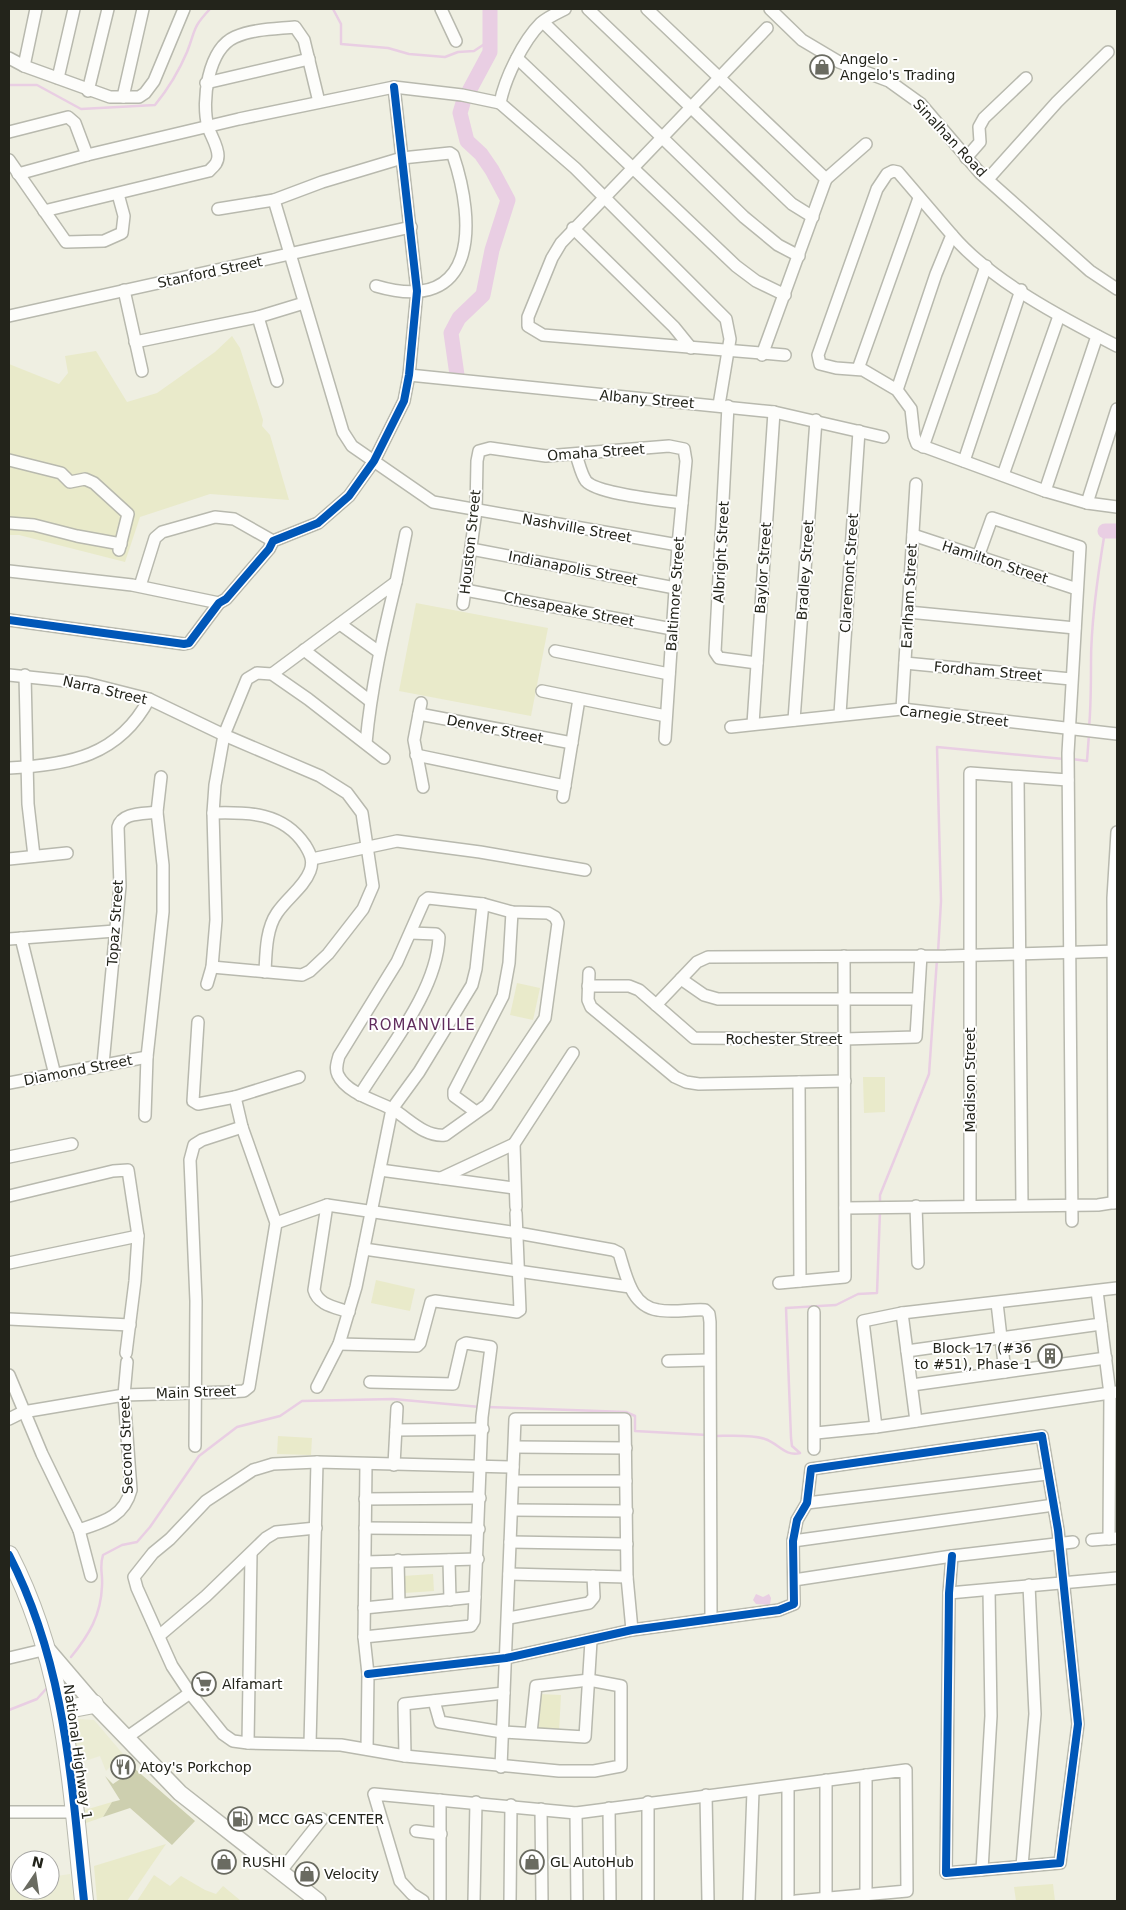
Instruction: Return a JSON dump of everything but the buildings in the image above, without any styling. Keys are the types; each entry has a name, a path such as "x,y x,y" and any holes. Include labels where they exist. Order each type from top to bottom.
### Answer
{"highway":[{"name":"National Highway 1","path":"11,1566 35,1612 48,1649 63,1715 84,1901"},
{"path":"63,1715 73,1708 85,1704 94,1704"}],"main road":[{"path":"48,1649 94,1704 180,1793 318,1901"}],"street":[{"path":"24,66 36,9"},
{"path":"58,78 74,9"},
{"path":"88,91 108,9"},
{"path":"123,97 143,9"},
{"path":"9,58 24,66 110,98 139,97 145,93 154,81 184,9"},
{"path":"442,9 456,41"},
{"path":"500,103 517,58 528,39 542,22 565,9"},
{"path":"588,9 792,204 813,217"},
{"path":"647,9 826,179"},
{"name":"Sinalhan Road","path":"770,9 795,36 839,62 886,79 908,93 926,108 966,158 988,179 1090,271 1117,290"},
{"path":"542,22 765,236 799,256"},
{"path":"44,211 209,171 216,164 218,155 205,111 206,83 220,50 234,37 259,30 295,26 304,40 319,102"},
{"path":"768,28 574,228 552,258 528,317 528,326 543,335 762,355 785,355"},
{"path":"988,179 1057,102 1108,52"},
{"path":"517,58 736,266 756,281 785,295"},
{"path":"206,83 309,59"},
{"path":"966,158 980,142 979,127 984,118 1026,78"},
{"path":"9,620 184,644 189,643 219,603 226,599 257,564 269,549 272,541 318,523 348,496 374,461 404,401 409,375 417,291 394,87"},
{"path":"18,174 87,155 208,126 394,87 462,95 500,103 575,168 726,319 730,339 726,352 723,406"},
{"path":"9,132 68,117 75,123 87,155"},
{"path":"762,355 826,179 866,144"},
{"path":"218,209 274,200 322,182 402,158 450,153 453,155 460,176 468,217 465,243 456,268 449,279 434,288 417,291 392,290 376,286"},
{"path":"9,160 66,242 104,241 122,233 124,216 118,194"},
{"path":"1117,346 1059,316 986,266 961,246 898,172 893,171 888,174 877,189 863,224 818,358 820,364 836,368 858,369 897,390 911,409 914,436 917,444 922,447 1045,491 1087,503 1117,507"},
{"path":"858,369 919,198"},
{"name":"Nashville Street","path":"274,200 343,432 352,446 433,502 678,545"},
{"name":"Stanford Street","path":"9,316 411,227"},
{"path":"574,228 674,327 691,348"},
{"path":"897,390 936,274 952,235"},
{"path":"922,447 986,266"},
{"path":"124,290 142,371"},
{"path":"964,462 1021,290"},
{"path":"135,342 258,317 304,303"},
{"path":"1003,476 1059,316"},
{"path":"258,317 277,381"},
{"path":"1045,491 1098,336"},
{"name":"Albany Street","path":"409,375 774,412 816,420 883,438"},
{"name":"Albright Street","path":"723,406 715,652 719,658 725,660 757,662"},
{"path":"1087,503 1117,409"},
{"name":"Baylor Street","path":"753,724 774,412"},
{"name":"Bradley Street","path":"794,720 816,420"},
{"name":"Claremont Street","path":"840,714 859,431"},
{"name":"Omaha Street","path":"480,450 490,448 546,456 669,446 684,449"},
{"name":"Baltimore Street","path":"665,739 678,545 686,460 684,449"},
{"name":"Houston Street","path":"463,604 476,511 477,461 480,450"},
{"path":"576,455 584,478 592,486 682,503"},
{"path":"9,460 61,473 70,482 84,479 94,483 128,514 120,547 34,525 9,523"},
{"name":"Earlham Street","path":"902,709 916,484"},
{"path":"140,586 155,538 162,532 215,517 234,519 272,541"},
{"path":"978,557 992,518 1080,547 1068,728 1072,1221"},
{"path":"366,743 370,701 379,652 406,533"},
{"name":"Hamilton Street","path":"913,535 1077,589"},
{"name":"Indianapolis Street","path":"471,549 675,588"},
{"path":"9,571 51,574 140,586 219,603"},
{"path":"272,674 396,582"},
{"name":"Chesapeake Street","path":"465,590 672,629"},
{"path":"908,612 1075,628"},
{"path":"340,624 379,652"},
{"path":"304,650 370,701"},
{"path":"555,651 669,674"},
{"name":"Fordham Street","path":"905,663 1071,679"},
{"path":"207,984 212,967 216,920 212,813 224,735 248,678 257,673 272,674 384,758"},
{"name":"Narra Street","path":"9,675 25,675 86,683 149,699 224,735 320,776 347,794 362,813 373,886 363,909 328,954 310,971 302,975 212,967"},
{"path":"25,675 28,810 34,856"},
{"path":"542,691 666,716"},
{"path":"423,787 416,755 564,792 580,698"},
{"path":"9,768 27,767 97,753 133,726 149,699"},
{"name":"Denver Street","path":"416,755 414,740 420,708 572,743"},
{"name":"Carnegie Street","path":"731,727 840,714 902,709 1117,734"},
{"name":"Madison Street","path":"970,1205 970,773 1018,778"},
{"path":"145,1116 147,1057 163,912 163,865 158,812 161,777"},
{"path":"1022,1205 1018,778 1068,780"},
{"name":"Topaz Street","path":"103,1064 120,886 119,821 125,817 158,812"},
{"path":"212,813 244,812 274,818 292,830 304,844 312,859 308,876 278,912 272,923 266,950 265,972"},
{"path":"845,1208 1116,1203 1115,910 1117,832"},
{"path":"312,859 397,841 585,870"},
{"path":"9,859 67,853"},
{"path":"428,898 482,904 512,912 548,913 555,917 558,923 547,1010 545,1018 487,1105 445,1135 438,1136 426,1132 392,1109 360,1095 339,1077 336,1068 339,1056 374,1001 411,933 424,901 428,898"},
{"path":"317,1387 339,1344 349,1312 364,1249 392,1109 419,1072 472,985 476,969 482,904"},
{"path":"476,1112 454,1096 454,1091 503,996 509,962 512,912"},
{"path":"55,1075 15,938 115,932"},
{"path":"360,1095 418,1005 436,964 439,937 436,934 411,933"},
{"path":"656,1005 702,958 708,956 946,956 1115,952"},
{"path":"779,1283 845,1277 844,956"},
{"name":"Rochester Street","path":"588,986 629,986 639,990 694,1038 844,1040 916,1037 918,999 926,956"},
{"path":"589,973 588,1000 591,1007 675,1077 686,1082 844,1081"},
{"path":"681,980 704,995 718,999 918,999"},
{"path":"198,1022 193,1101 198,1104 235,1097 299,1077"},
{"path":"441,1178 514,1144 573,1053"},
{"name":"Diamond Street","path":"9,1081 55,1075 103,1064 147,1057"},
{"path":"799,1082 800,1281"},
{"path":"235,1097 242,1127 276,1223 327,1205 372,1210 518,1233 619,1253 630,1287 638,1300 647,1307 659,1310 705,1310 710,1322 711,1618"},
{"path":"195,1446 196,1300 190,1160 194,1145 202,1140 242,1127"},
{"path":"9,1157 72,1144"},
{"path":"339,1344 417,1346 420,1342 431,1302 435,1301 517,1312 521,1307 514,1188 514,1144"},
{"name":"Second Street","path":"9,1196 113,1171 128,1170 138,1236 124,1395 131,1490 127,1504 120,1512 79,1530"},
{"path":"380,1170 514,1188"},
{"path":"327,1205 314,1290 316,1298 322,1302 349,1312"},
{"path":"916,1206 918,1263"},
{"name":"Main Street","path":"9,1419 24,1412 124,1395 228,1392 250,1388 276,1223"},
{"path":"9,1263 138,1236"},
{"path":"364,1249 630,1287"},
{"path":"876,1427 863,1321 902,1313 1117,1288"},
{"path":"1092,1540 1113,1539 1114,1393 1106,1358 1097,1291"},
{"path":"997,1303 1005,1372"},
{"path":"814,1312 816,1433 814,1449"},
{"path":"902,1313 916,1421"},
{"path":"9,1319 130,1325"},
{"path":"907,1350 1102,1324"},
{"path":"364,1637 471,1626 474,1621 482,1466 482,1417 491,1348 466,1342 462,1344 454,1384 370,1382"},
{"path":"912,1385 1106,1358"},
{"path":"668,1361 709,1360"},
{"path":"9,1375 42,1454 79,1530 91,1576"},
{"path":"816,1433 876,1427 1114,1393"},
{"path":"394,1464 397,1408"},
{"path":"501,1767 515,1419 625,1419 627,1577 632,1630"},
{"path":"396,1430 483,1429"},
{"path":"368,1674 506,1658 590,1641 632,1630 779,1610 794,1604 793,1541 797,1520 807,1503 811,1468 1042,1436 1059,1543 1078,1724 1060,1863 946,1873 949,1593 952,1556"},
{"path":"515,1447 626,1448"},
{"path":"513,1467 317,1462 273,1464 253,1470 206,1500 170,1539 153,1553 134,1577 136,1588 160,1635 172,1666 222,1734 233,1741 341,1745 406,1756 501,1767 594,1771 621,1766 621,1686 589,1680 536,1686 531,1733"},
{"path":"310,1744 317,1462"},
{"path":"366,1464 364,1637 368,1674 367,1749"},
{"path":"807,1503 1047,1474"},
{"path":"513,1481 626,1481"},
{"path":"365,1498 480,1498"},
{"path":"793,1541 1054,1505"},
{"path":"512,1510 626,1511"},
{"path":"160,1635 193,1609 266,1538 276,1532 316,1528"},
{"path":"365,1528 479,1529"},
{"path":"510,1542 627,1544"},
{"path":"794,1580 952,1556 1073,1542"},
{"path":"248,1743 251,1554"},
{"path":"365,1562 478,1559"},
{"path":"398,1560 399,1604"},
{"path":"449,1560 450,1600"},
{"path":"509,1574 627,1577"},
{"path":"508,1618 589,1603 594,1597 593,1576"},
{"path":"949,1593 1117,1578"},
{"path":"1022,1866 1035,1714 1029,1585"},
{"path":"982,1870 991,1716 989,1590"},
{"path":"364,1608 475,1598"},
{"path":"434,1701 440,1722 502,1732 586,1737 590,1641"},
{"path":"9,1658 48,1649"},
{"path":"126,1738 190,1693"},
{"path":"406,1756 404,1704 504,1693"},
{"path":"423,1901 412,1894 400,1881 374,1794 511,1805 576,1813 648,1802 753,1791 906,1770 907,1891 796,1901"},
{"path":"866,1775 866,1895"},
{"path":"826,1780 826,1899"},
{"path":"788,1786 788,1901"},
{"path":"749,1901 753,1791"},
{"path":"706,1795 708,1901"},
{"path":"440,1800 440,1901"},
{"path":"474,1901 476,1802"},
{"path":"648,1802 648,1901"},
{"path":"510,1901 511,1805"},
{"path":"609,1808 610,1901"},
{"path":"541,1809 542,1901"},
{"path":"9,1812 74,1812"},
{"path":"576,1813 577,1901"},
{"path":"280,1872 322,1819"},
{"path":"416,1831 441,1834"}],"shaded area":[{"path":"232,336 240,348 263,420 262,426 270,435 289,500 210,494 140,517 125,562 19,535 9,535 9,364 59,384 68,373 65,356 96,351 127,402 157,393 215,352"},
{"path":"416,603 548,628 531,716 399,691"},
{"path":"517,983 540,988 533,1020 510,1015"},
{"path":"863,1077 885,1077 885,1112 864,1113"},
{"path":"376,1280 415,1289 410,1311 371,1303"},
{"path":"278,1436 312,1438 311,1455 277,1454"},
{"path":"433,1574 434,1591 404,1593 403,1576"},
{"path":"756,1594 763,1597 769,1594 771,1598 770,1605 756,1604 753,1600"},
{"path":"539,1694 561,1695 559,1732 536,1730"},
{"path":"80,1719 94,1720 123,1754 106,1771 100,1756 76,1764 69,1723"},
{"path":"135,1769 195,1821 172,1845 130,1808 103,1817 112,1802 120,1800 105,1776 113,1784"},
{"path":"112,1802 103,1817 86,1823 85,1810"},
{"path":"166,1844 127,1901 97,1901 94,1866"},
{"path":"70,1874 74,1901 9,1901 10,1884 10,1900 60,1900 60,1876"},
{"path":"154,1875 170,1886 181,1876 216,1894 223,1886 241,1901 137,1901"},
{"path":"1053,1884 1055,1901 1016,1901 1014,1887"}],"waterway":[{"path":"9,85 37,85 81,109 155,105 169,86 180,66 197,25 210,9"},
{"path":"333,9 341,24 341,44 388,48 409,54 445,57 458,52 474,51 489,41"},
{"path":"468,93 490,52 490,9"},
{"path":"457,375 451,333 459,318 483,295 492,250 508,200 481,154 467,141 460,113 463,103"},
{"path":"1089,728 1092,629 1105,531"},
{"path":"1105,531 1117,531"},
{"path":"1072,759 1087,761 1089,734"},
{"path":"938,953 941,901 937,747 1064,759"},
{"path":"880,1203 880,1195 929,1074 937,959"},
{"path":"713,1436 760,1437 790,1453 800,1453 792,1446 791,1438 786,1308 836,1305 858,1294 877,1293 880,1211"},
{"path":"71,1657 93,1624 99,1606 103,1555 122,1545 137,1542 150,1527 199,1456 237,1427 280,1416 302,1401 393,1399 480,1407"},
{"path":"486,1407 626,1412 635,1416 635,1431 707,1435"},
{"path":"9,1710 37,1699 46,1689"}],"cycle path":[{"path":"9,620 184,644 189,643 219,603 226,599 269,549 273,541 318,523 349,496 374,461 404,401 409,375 417,291 394,87"},
{"path":"368,1674 506,1658 632,1630 779,1610 794,1604 793,1541 797,1520 807,1503 811,1469 1042,1436 1058,1530 1078,1724 1060,1863 946,1873 949,1593 952,1556"},
{"path":"9,1555 28,1597 43,1639 54,1681 70,1768 84,1901"}],"place":[{"name":"Angelo - Angelo's Trading","path":"822,67"},
{"name":"Block 17 (#36 to #51), Phase 1","path":"1050,1356"},
{"name":"Alfamart","path":"204,1684"},
{"name":"Atoy's Porkchop","path":"123,1767"},
{"name":"MCC GAS CENTER","path":"240,1819"},
{"name":"RUSHI","path":"224,1862"},
{"name":"GL AutoHub","path":"532,1862"},
{"name":"Velocity","path":"307,1874"}],"district":[{"name":"ROMANVILLE","path":"422,1025"}]}
